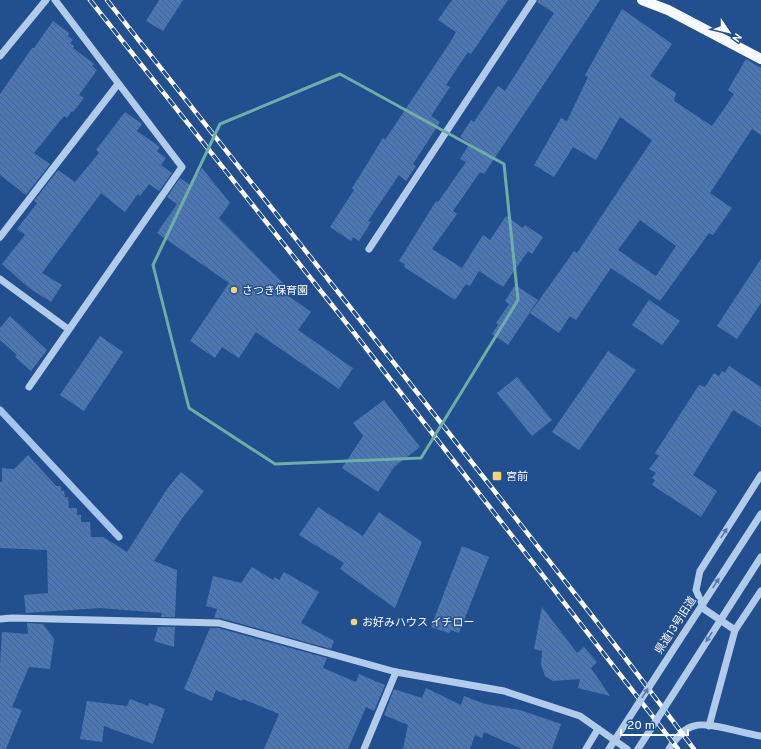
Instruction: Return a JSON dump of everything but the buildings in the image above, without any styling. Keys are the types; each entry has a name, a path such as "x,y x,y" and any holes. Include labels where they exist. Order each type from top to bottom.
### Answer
{"main road":[{"path":"642,0 668,10 761,59"}],"street":[{"path":"0,56 46,0"},
{"path":"29,387 68,329 182,168 55,0"},
{"path":"369,249 533,0"},
{"path":"0,237 118,84"},
{"path":"0,279 68,329"},
{"path":"735,630 704,609 696,590 700,572 761,475"},
{"name":"県道13号旧道","path":"609,749 761,514"},
{"path":"638,749 761,557"},
{"path":"709,726 735,630 761,591"},
{"path":"0,619 12,618 219,623 396,672 504,691 580,716 626,749"},
{"path":"364,749 396,672"},
{"path":"669,749 682,734 694,726 709,726 761,736"},
{"path":"586,749 598,729"}],"highlighted area":[{"path":"340,74 504,164 518,300 421,458 275,464 189,408 153,265 220,124"}],"waterway":[{"path":"0,410 119,537"}],"railway":[{"path":"90,0 355,334 678,749"},
{"path":"107,0 626,659 694,749"}],"place":[{"name":"さつき保育園","path":"234,290"},
{"name":"宮前","path":"497,476"},
{"name":"お好みハウス イチロー","path":"354,622"}]}
